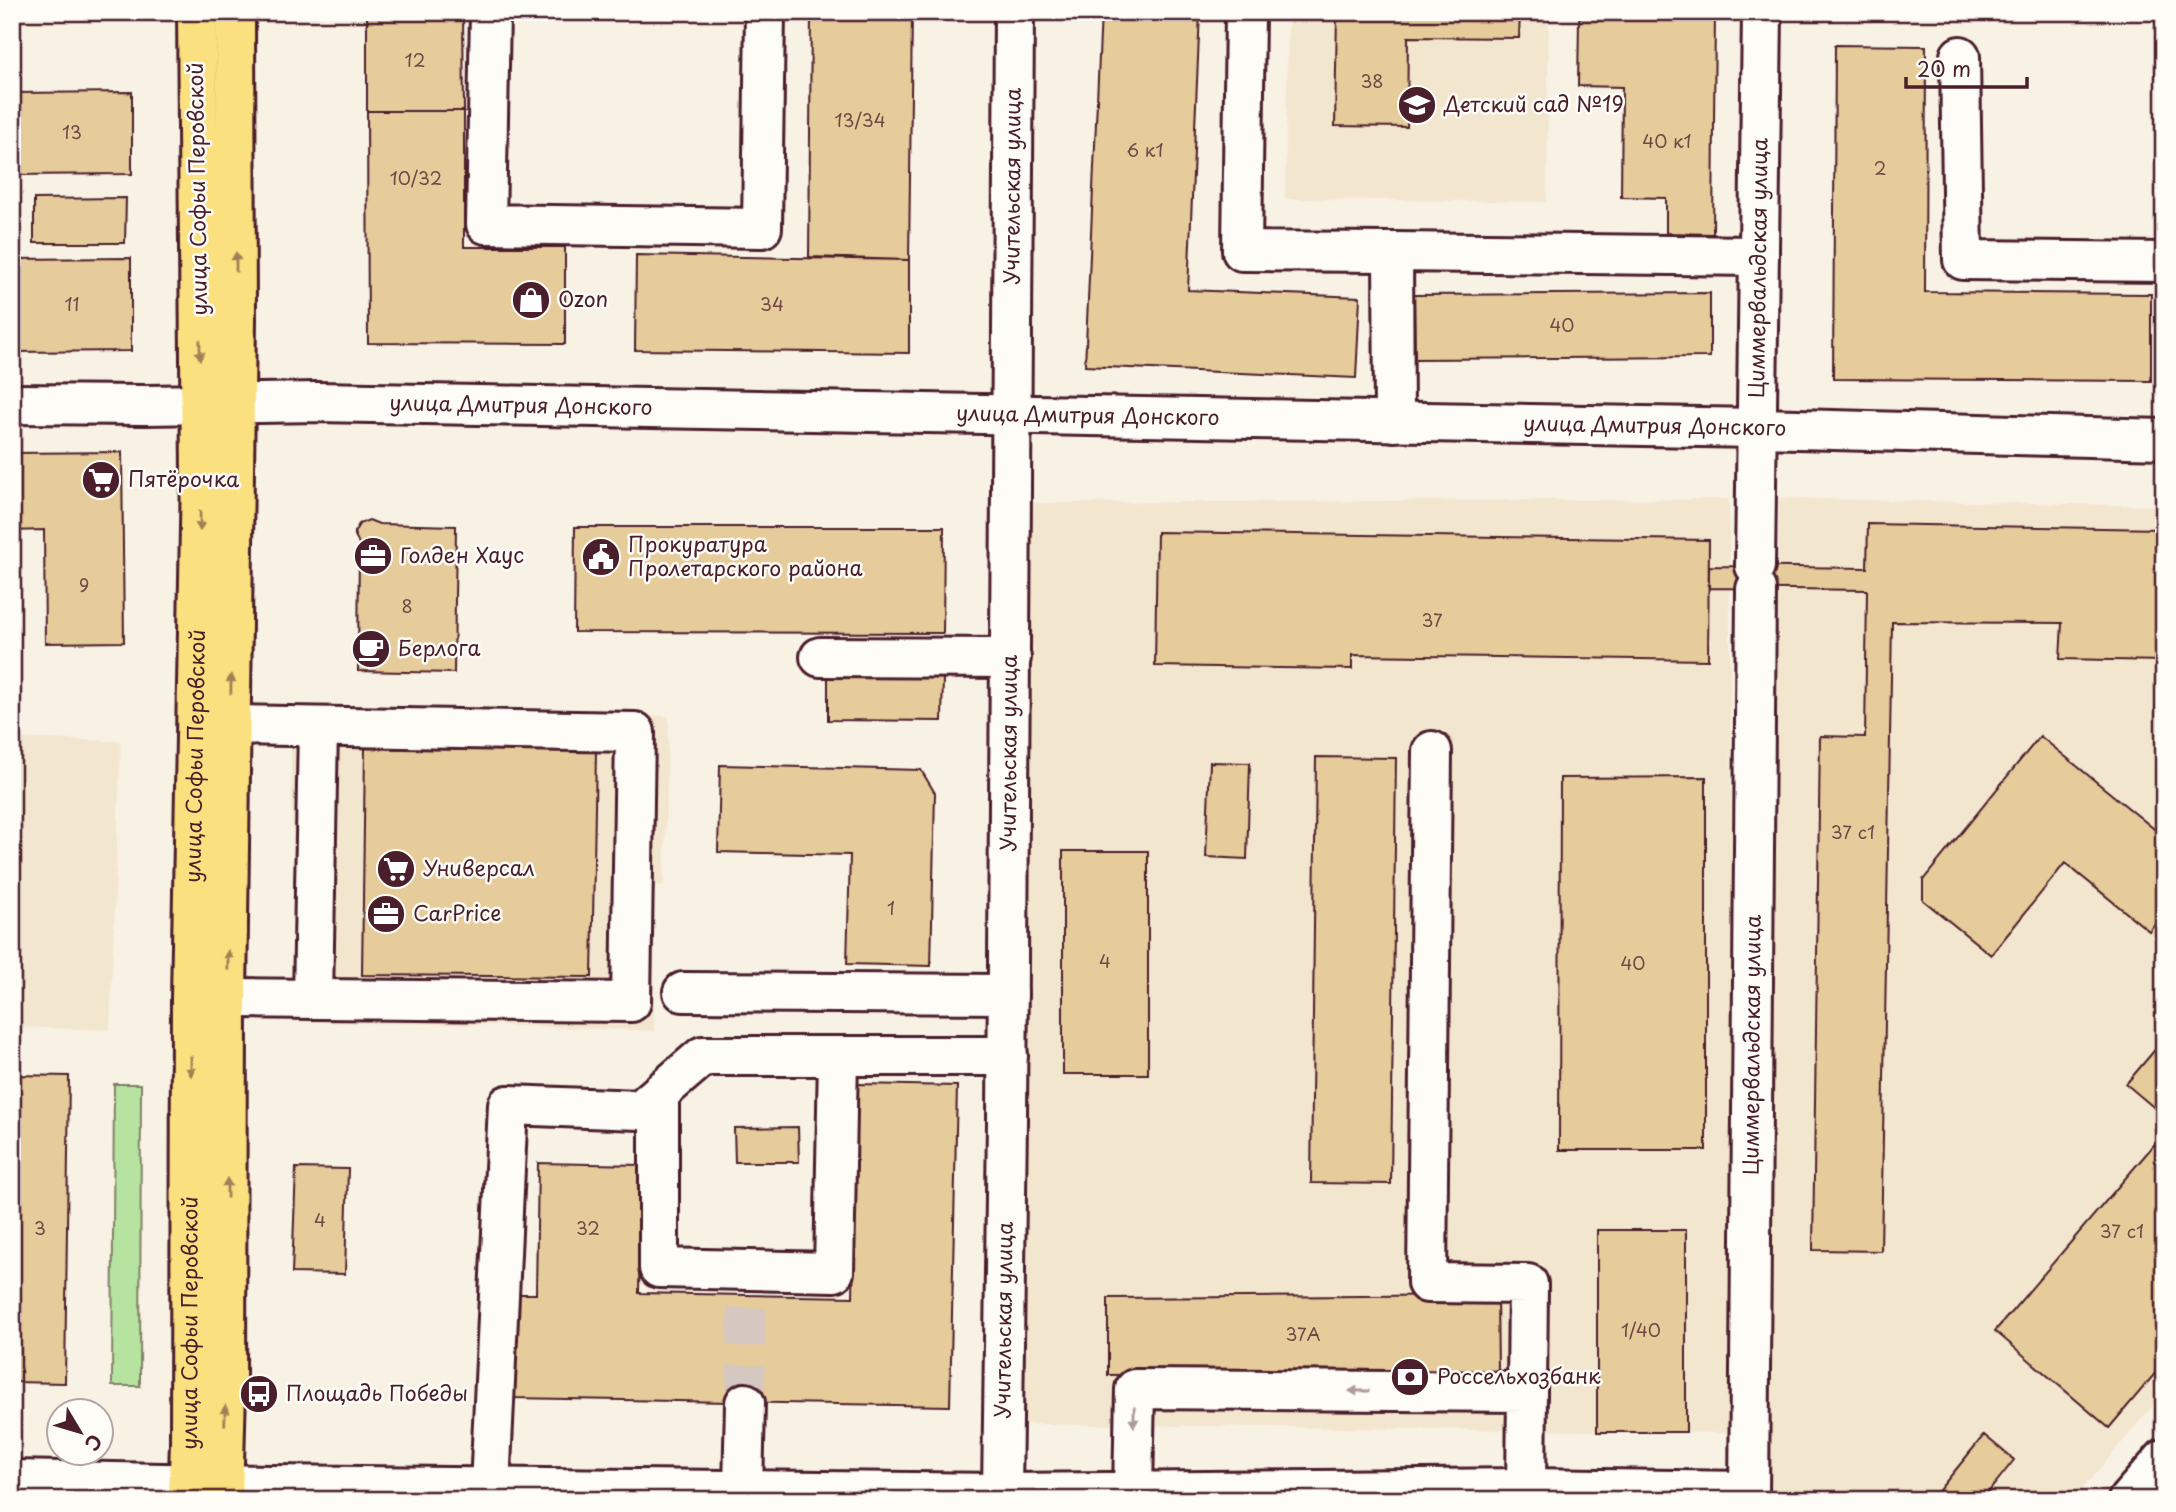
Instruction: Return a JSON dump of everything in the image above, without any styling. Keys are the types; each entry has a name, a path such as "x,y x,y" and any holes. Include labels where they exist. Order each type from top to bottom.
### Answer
{"main road":[{"name":"улица Софьи Перовской","path":"197,12 230,725 227,998 206,1491"},
{"name":"улица Софьи Перовской","path":"206,1491 191,1012 235,12"}],"street":[{"path":"490,12 486,224 761,228 765,12"},
{"name":"Учительская улица","path":"1002,1493 1008,1056 1014,12"},
{"path":"1245,12 1242,251 1759,256"},
{"name":"Циммервальдская улица","path":"1749,1495 1762,12"},
{"path":"1960,56 1964,260 2164,262"},
{"path":"1393,252 1394,422"},
{"name":"улица Дмитрия Донского","path":"12,404 331,402 1757,428 2164,439"},
{"path":"820,657 1011,658"},
{"path":"227,998 631,1002 635,759 635,732 230,725"},
{"path":"313,999 318,728"},
{"path":"1432,751 1427,1283 1528,1284 1526,1488"},
{"path":"683,992 1008,994"},
{"path":"489,1487 508,1105 640,1110 703,1056 1008,1056"},
{"path":"659,1094 659,1268 748,1283 834,1272 838,1056"},
{"path":"1133,1492 1135,1389 1527,1392"},
{"path":"743,1490 745,1403"},
{"path":"2128,1500 2164,1459"},
{"path":"12,1480 206,1491 489,1487 1002,1493 1526,1488 1749,1495"}],"shaded area":[{"name":"Детский сад №19","path":"1288,12 1549,12 1547,202 1285,199"},
{"path":"1779,498 2164,506 2164,1393 2073,1500 1770,1500"},
{"path":"1729,499 1734,1145 1729,1433 1025,1424 1029,503"},
{"path":"290,714 669,716 664,885 655,886 654,1031 296,1022"},
{"path":"12,738 121,741 110,1030 12,1027"}],"green space":[{"path":"114,1084 141,1084 140,1386 112,1386"}],"building":[{"path":"12,12 132,12 132,14 12,15"},
{"path":"367,12 463,12 464,111 367,111"},
{"path":"811,12 912,12 909,260 809,257"},
{"path":"1101,12 1200,12 1188,290 1360,297 1356,378 1085,366"},
{"path":"1337,12 1520,12 1519,38 1408,37 1407,127 1335,126"},
{"path":"1590,12 1715,12 1713,234 1666,233 1666,198 1621,197 1622,87 1578,86 1579,19"},
{"path":"1835,45 1926,46 1925,292 2151,294 2151,381 1833,379"},
{"path":"132,92 132,174 12,175 12,93"},
{"path":"367,111 464,111 464,247 565,247 565,344 368,343"},
{"path":"126,198 125,243 34,243 34,199"},
{"path":"636,255 909,260 909,353 635,350"},
{"path":"131,258 131,351 12,352 12,259"},
{"path":"1710,293 1710,357 1415,359 1414,295"},
{"path":"122,452 124,642 45,643 44,530 12,531 12,453"},
{"path":"369,520 379,524 456,526 454,673 358,671 359,544 354,533 359,524"},
{"path":"1868,524 2164,529 2164,661 2060,659 2062,623 1892,622 1881,1251 1813,1250 1820,736 1865,737 1867,590 1709,588 1709,566 1867,568"},
{"path":"575,527 944,527 943,633 574,632"},
{"path":"1157,532 1709,540 1708,660 1352,655 1352,669 1155,666"},
{"path":"828,677 943,678 942,721 828,720"},
{"path":"2040,736 2164,837 2164,912 2149,931 2065,863 1991,955 1923,900 1923,880"},
{"path":"365,748 596,751 592,977 362,975"},
{"path":"1316,757 1396,758 1391,1184 1311,1183"},
{"path":"1210,762 1250,763 1247,859 1206,857"},
{"path":"720,765 921,770 935,793 931,966 847,964 850,855 718,852"},
{"path":"1706,777 1706,1150 1559,1150 1560,778"},
{"path":"1063,851 1148,851 1148,1074 1063,1074"},
{"path":"2164,1039 2164,1116 2126,1084"},
{"path":"12,1075 69,1076 65,1383 12,1382"},
{"path":"857,1084 957,1086 950,1406 512,1398 515,1294 536,1294 538,1163 641,1165 639,1293 853,1297"},
{"path":"798,1127 799,1162 735,1162 734,1128"},
{"path":"2164,1133 2164,1363 2109,1428 1995,1331"},
{"path":"296,1168 348,1169 345,1274 292,1273"},
{"path":"1597,1230 1686,1230 1686,1432 1597,1432"},
{"path":"1497,1295 1498,1373 1108,1375 1108,1298"},
{"path":"1984,1435 2014,1460 1982,1500 1931,1500"}],"tunnel":[{"path":"745,1403 747,1295"}],"place":[{"name":"Детский сад №19","path":"1417,105"},
{"name":"Ozon","path":"531,300"},
{"name":"Пятёрочка","path":"101,480"},
{"name":"Голден Хаус","path":"373,556"},
{"name":"Прокуратура Пролетарского района","path":"601,557"},
{"name":"Берлога","path":"371,649"},
{"name":"Универсал","path":"396,869"},
{"name":"CarPrice","path":"386,914"},
{"name":"Россельхозбанк","path":"1410,1377"},
{"name":"Площадь Победы","path":"259,1394"}]}
